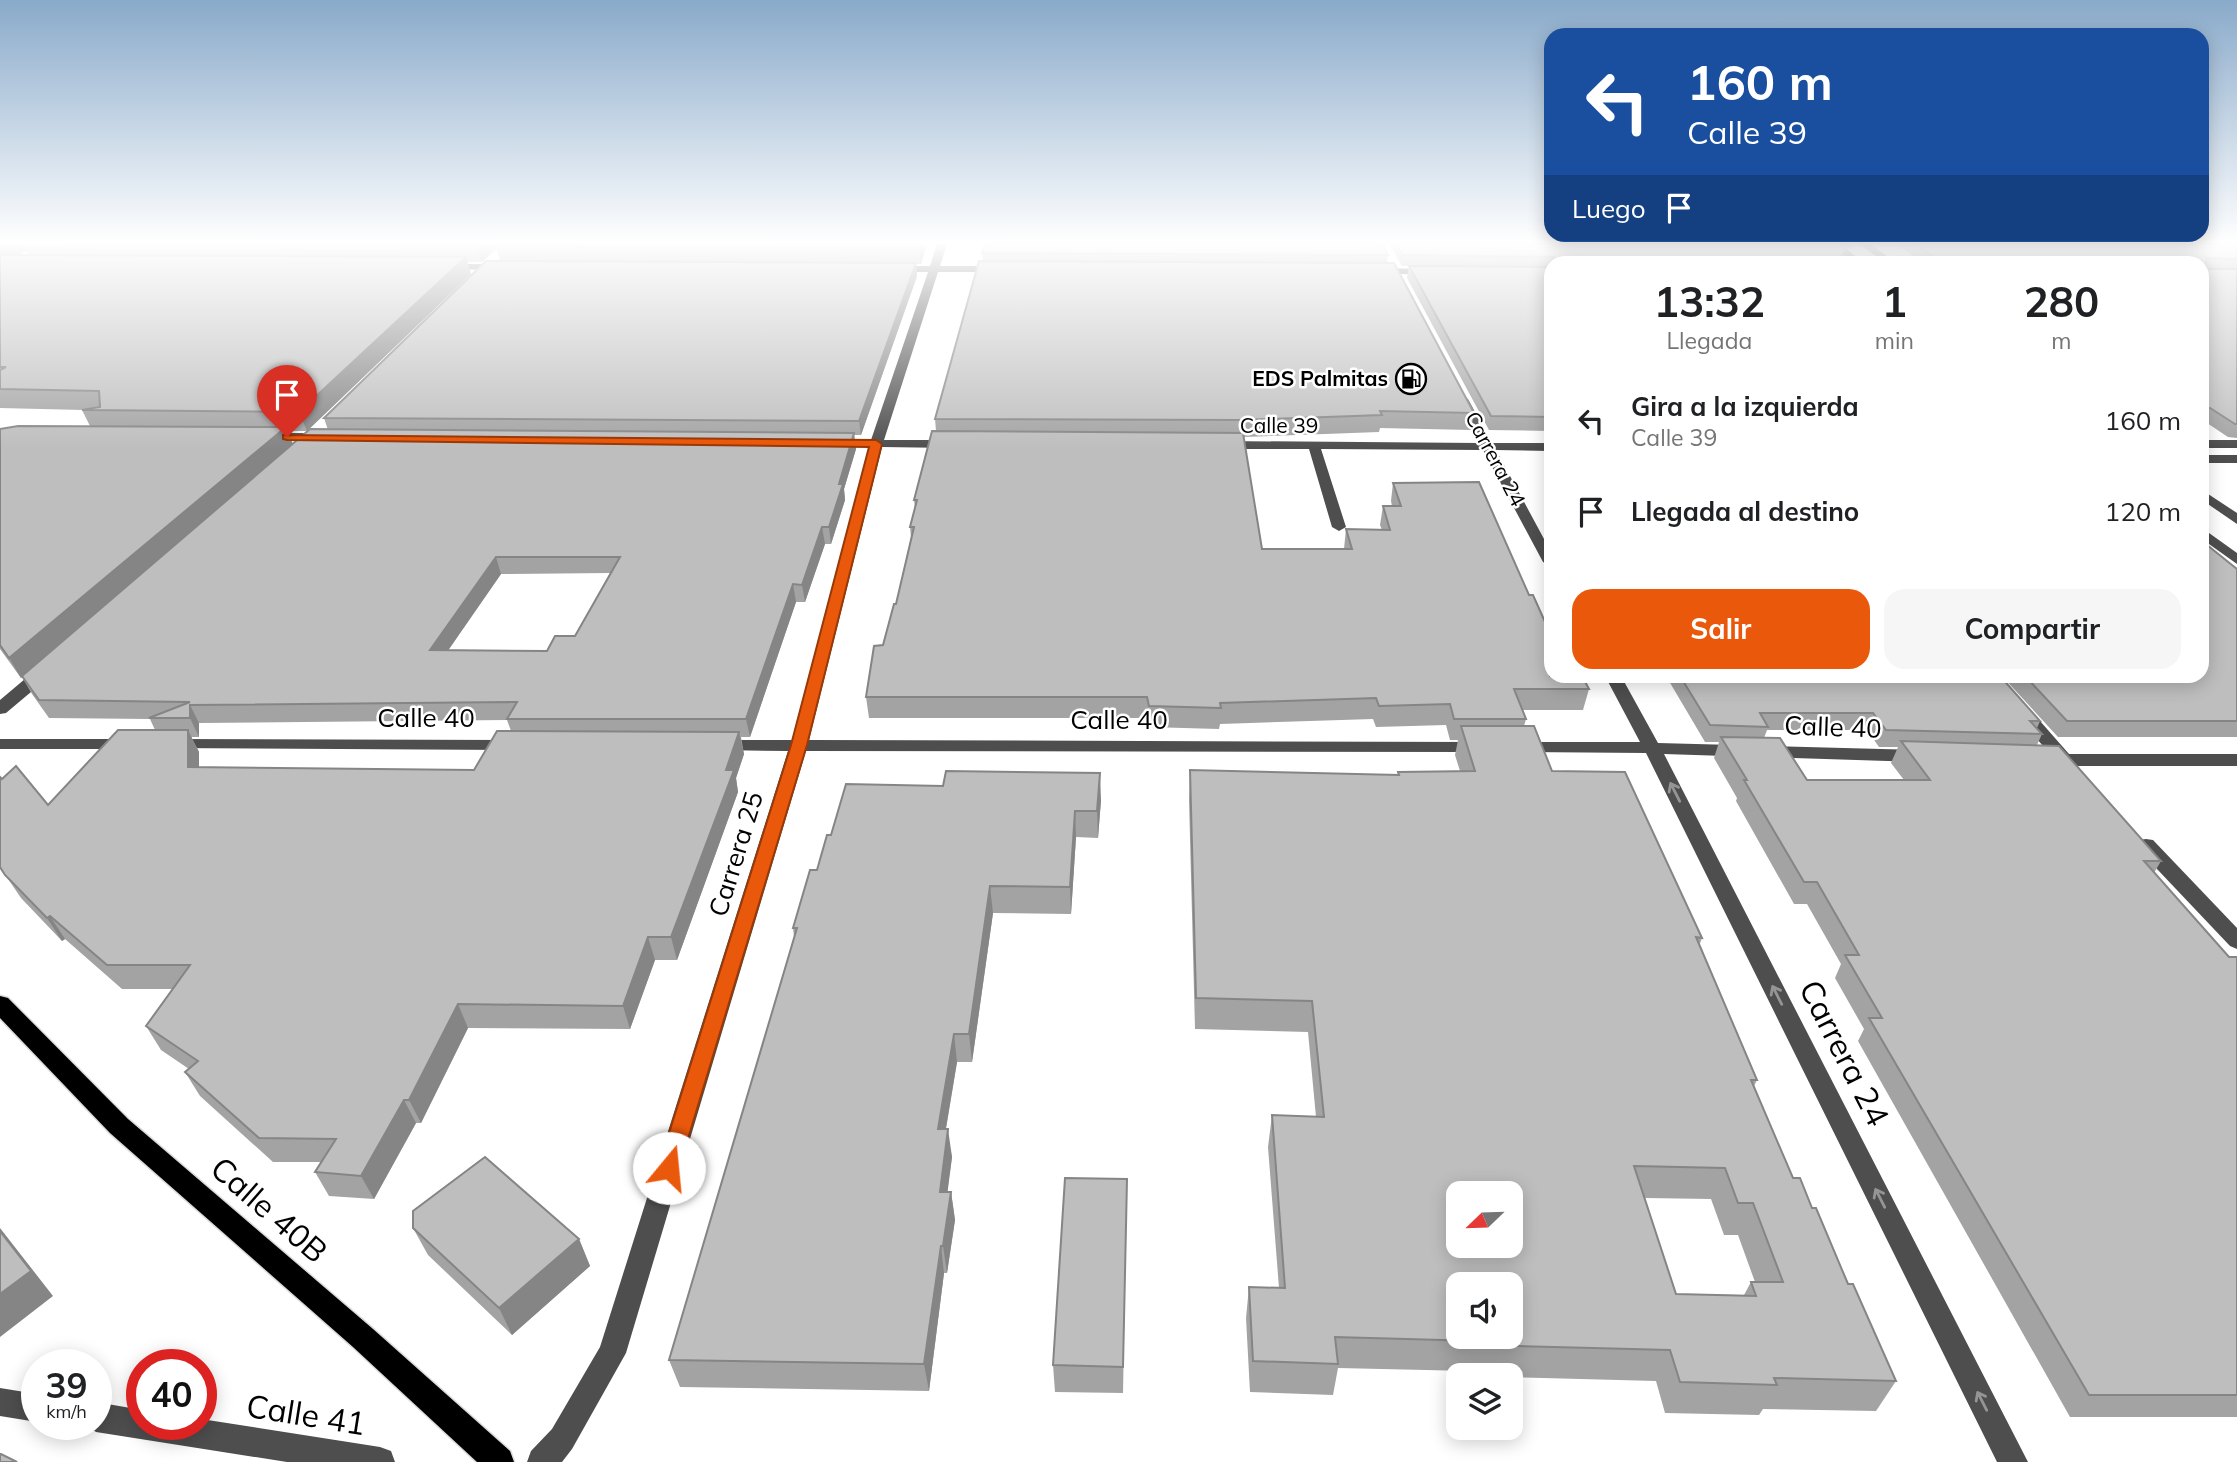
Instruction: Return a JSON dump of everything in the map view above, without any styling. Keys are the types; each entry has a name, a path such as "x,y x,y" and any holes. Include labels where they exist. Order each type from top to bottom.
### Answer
{"main road":[{"name":"Calle 40B","path":"0,1004 119,1126 363,1338 499,1462"}],"street":[{"name":"Carrera 25","path":"542,1462 562,1439 612,1353 799,745 876,444 920,312"},
{"name":"Carrera 24","path":"1458,390 1544,551"},
{"path":"292,455 332,418"},
{"path":"259,437 341,437"},
{"path":"821,443 972,444"},
{"path":"2209,444 2237,444"},
{"name":"Calle 39","path":"1204,445 1544,447"},
{"path":"1314,446 1339,527"},
{"path":"2209,459 2237,459"},
{"path":"2209,499 2237,520"},
{"path":"2209,538 2237,560"},
{"path":"0,709 52,666"},
{"name":"Carrera 24","path":"1617,683 2013,1462"},
{"path":"2015,704 2084,780"},
{"name":"Calle 40","path":"0,744 523,745"},
{"name":"Calle 40","path":"702,745 1652,748 1941,757"},
{"path":"2024,759 2237,760"},
{"path":"2132,831 2237,941"},
{"path":"0,1402 21,1405"},
{"name":"Calle 41","path":"112,1420 380,1462"}],"building":[{"path":"0,312 406,312 299,412 82,410 100,407 99,391 0,389 0,370 6,367 0,367"},
{"path":"433,312 898,312 859,421 324,418"},
{"path":"965,312 1420,312 1474,413 1380,411 1382,415 1240,420 935,419"},
{"path":"1434,312 1544,312 1544,417 1491,416"},
{"path":"2209,312 2237,312 2237,424 2210,408"},
{"path":"18,426 286,427 9,658 0,645 0,429"},
{"path":"310,429 854,433 839,484 843,484 829,527 822,527 802,585 793,584 746,719 507,719 517,702 190,705 190,718 149,718 190,702 39,700 22,676","holes":["496,557 620,557 575,636 555,636 547,651 430,650"]},
{"path":"932,431 1243,433 1262,549 1352,549 1346,529 1390,530 1383,506 1401,506 1393,483 1479,482 1529,595 1533,595 1544,620 1544,683 1586,683 1589,689 1514,689 1526,719 1454,719 1450,704 1379,706 1376,698 1220,703 1221,708 1149,706 1147,697 866,697 874,646 883,645 896,604 914,527 910,527 917,500 914,500"},
{"path":"2209,547 2237,569 2237,721 2067,721 2032,683 2209,683"},
{"path":"1684,683 2006,683 2040,721 2030,721 2042,734 1886,730 1873,713 1760,713 1768,727 1710,725"},
{"path":"1461,726 1534,726 1552,771 1625,772 1702,938 1696,937 1757,1080 1751,1080 1793,1178 1800,1178 1812,1208 1816,1208 1848,1284 1853,1284 1896,1381 1774,1378 1777,1385 1680,1382 1670,1350 1523,1346 1523,1272 1446,1272 1446,1340 1335,1337 1338,1364 1253,1361 1249,1287 1285,1288 1272,1115 1324,1117 1312,1001 1196,998 1190,770 1399,775 1398,772 1475,771","holes":["1634,1166 1725,1168 1738,1203 1753,1203 1783,1282 1751,1282 1756,1296 1676,1294"]},
{"path":"118,730 188,730 188,767 474,770 497,731 739,732 726,770 734,770 671,937 648,937 623,1006 458,1004 409,1100 404,1100 361,1176 315,1172 336,1139 259,1138 185,1072 198,1061 146,1026 190,965 107,965 50,916 47,918 0,867 0,777 2,779 16,766 48,805"},
{"path":"1721,737 1780,738 1807,780 1930,780 1901,741 2059,746 2161,861 2144,861 2229,957 2237,957 2237,1395 2089,1395 1869,1018 1882,1018 1845,955 1859,955 1817,882 1804,882"},
{"path":"946,771 1100,773 1097,811 1075,811 1070,887 990,886 969,1034 954,1034 938,1129 948,1129 940,1192 951,1192 924,1364 669,1360 797,928 793,928 810,870 817,870 846,784 943,786"},
{"path":"485,1157 579,1239 499,1308 413,1228 413,1211"},
{"path":"1065,1178 1127,1179 1123,1367 1053,1365"},
{"path":"0,1231 31,1271 0,1294"},
{"path":"1,1454 17,1462 0,1462"}],"place":[{"name":"EDS Palmitas","path":"1411,379"}],"route":[{"path":"287,437 876,444 799,745 669,1168"}]}
